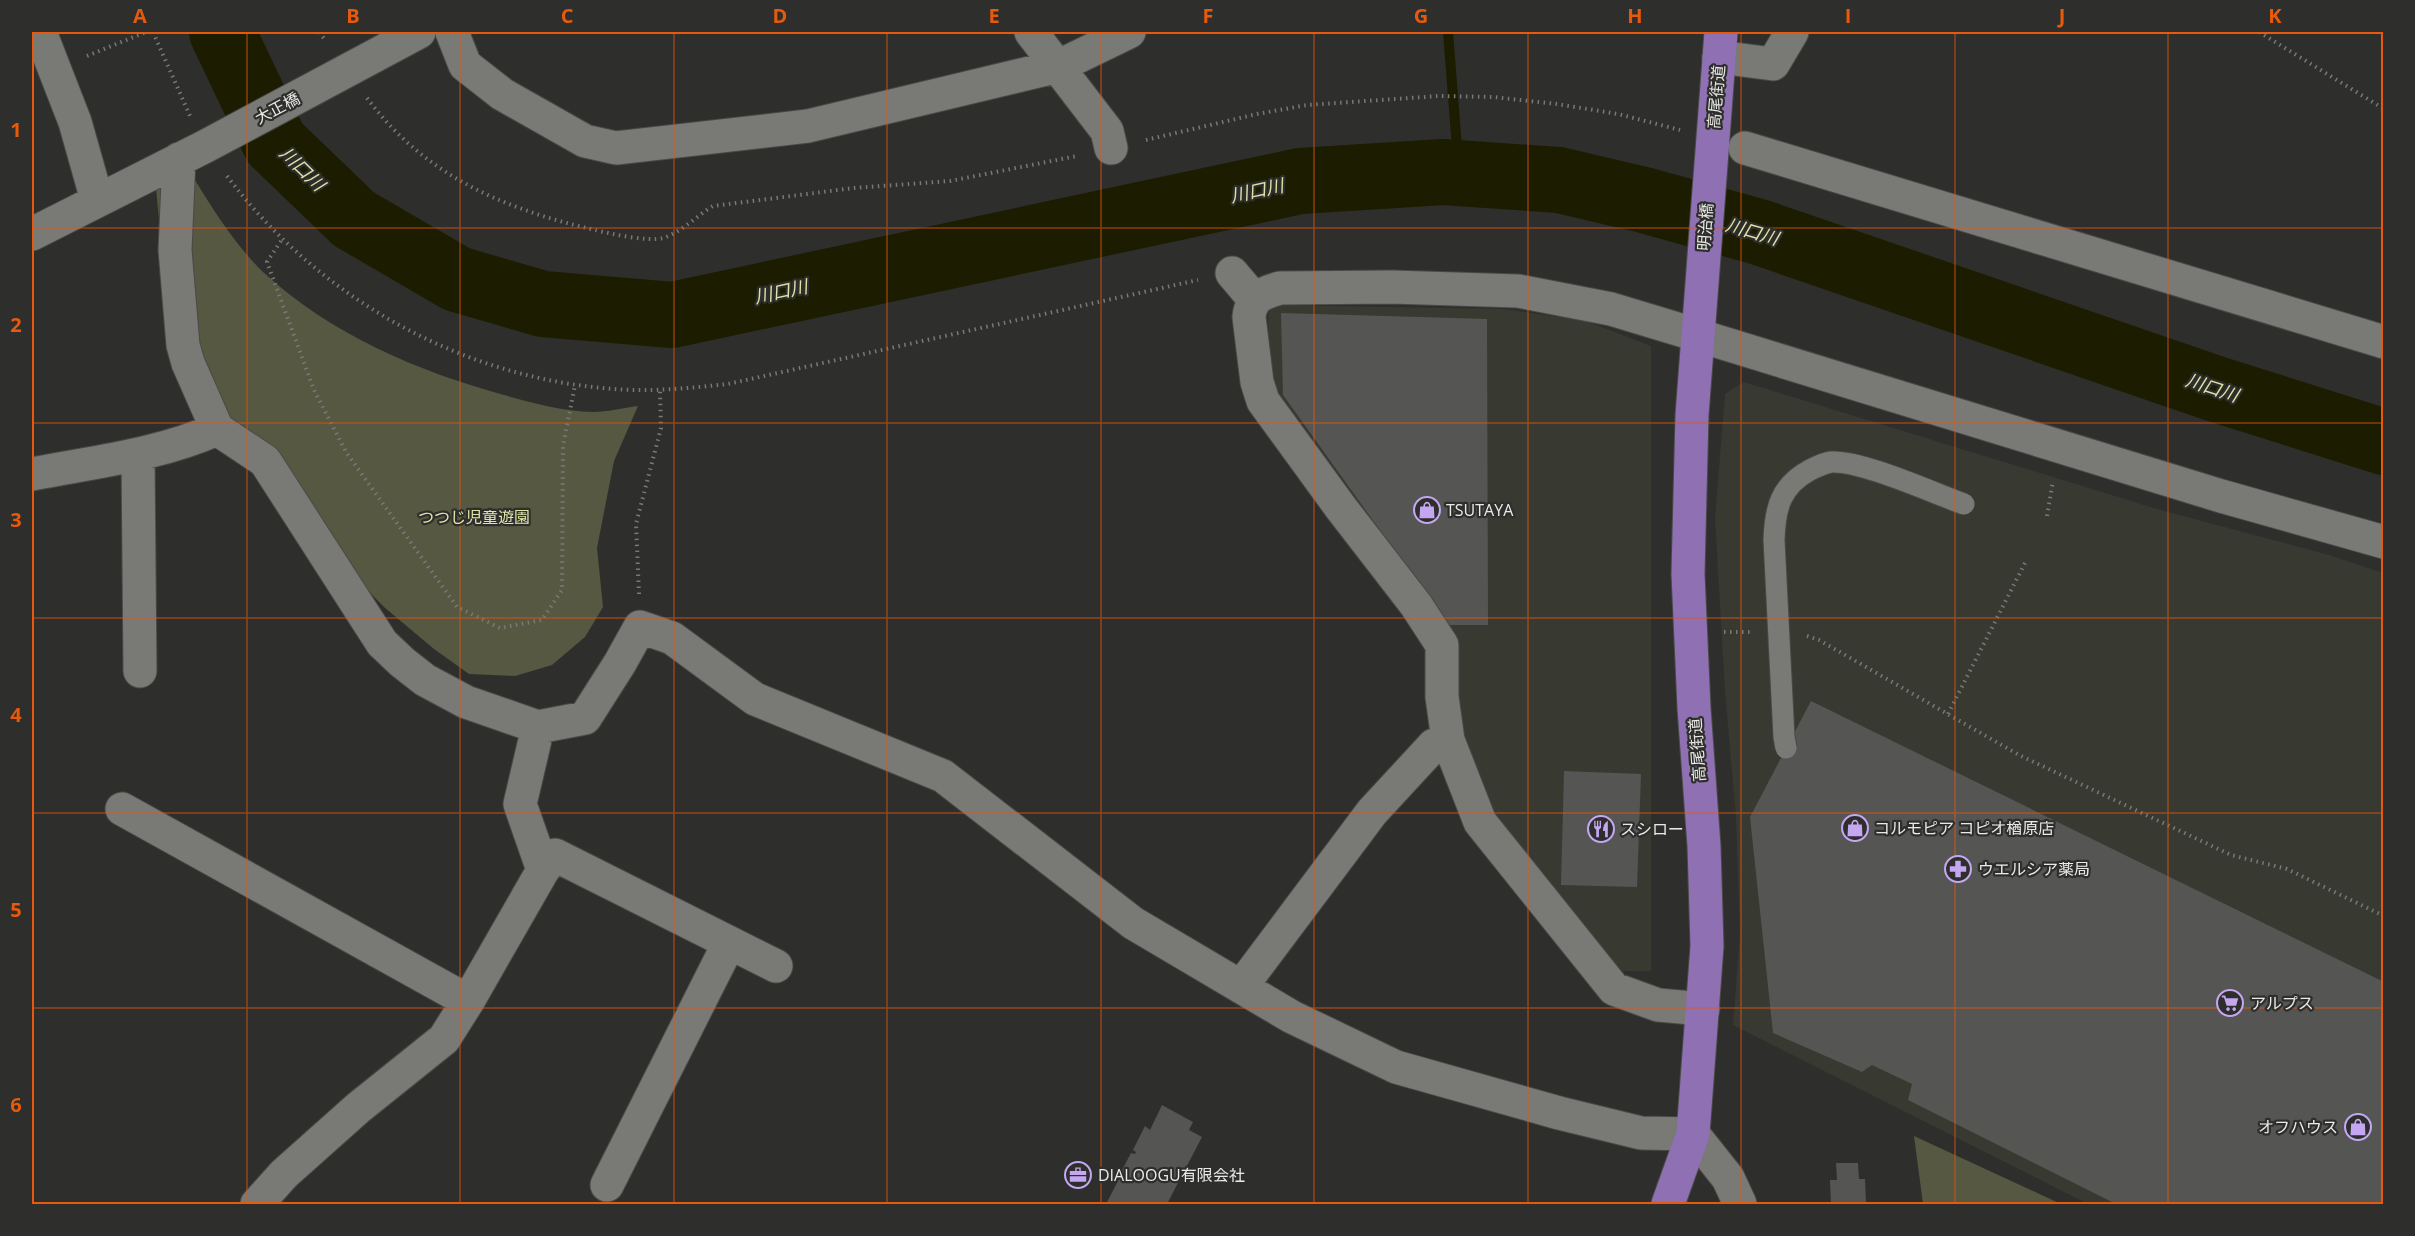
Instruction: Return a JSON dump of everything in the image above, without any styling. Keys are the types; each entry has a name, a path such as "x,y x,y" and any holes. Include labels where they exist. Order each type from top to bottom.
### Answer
{"main road":[{"name":"高尾街道","path":"1711,150 1720,44"},
{"name":"明治橋","path":"1700,292 1711,150"},
{"name":"高尾街道","path":"1668,1204 1693,1134 1707,946 1704,846 1688,574 1692,415 1700,292"}],"street":[{"path":"40,32 56,68 75,122 97,200"},
{"name":"大正橋","path":"32,234 193,152 419,32"},
{"path":"452,32 465,65 502,94 585,141 616,148 808,126 1059,66 1129,32"},
{"path":"1031,32 1107,131 1112,148"},
{"path":"1720,44 1773,64 1792,32"},
{"path":"1745,148 2384,342"},
{"path":"193,152 175,250 183,345 188,363 217,429 265,462 382,643 425,680 466,702 538,728 585,718 640,627 672,638 755,699 943,776 1132,923 1292,1017 1396,1066 1558,1113 1641,1133 1693,1134 1728,1178 1740,1204"},
{"path":"1232,273 1254,299"},
{"path":"1703,1010 1658,1005 1614,988 1504,855 1480,822 1448,740 1442,697 1442,645 1416,605 1341,508 1259,393 1249,317 1254,299 1265,292 1280,288 1392,287 1518,291 1611,309 2221,496 2384,542"},
{"path":"32,474 138,455 191,441 217,429"},
{"path":"138,455 140,671"},
{"path":"538,728 520,804 543,870"},
{"path":"1241,987 1372,812 1434,745 1448,740"},
{"path":"122,808 468,1001"},
{"path":"257,1204 284,1174 358,1108 444,1039 543,870 555,855 776,966"},
{"path":"607,1185 729,943"}],"lane":[{"path":"1786,748 1774,540 1775,517 1782,495 1798,476 1830,462 1851,463 1964,504"}],"path":[{"path":"56,68 146,32"},
{"path":"153,32 190,117 193,152 245,200 282,240 337,285 372,309 437,345 505,369 575,385 616,390 660,390 728,384 1232,273"},
{"path":"2259,32 2384,109"},
{"path":"347,70 376,111 401,136 431,162 482,194 550,219 607,233 635,237 660,238 677,232 698,214 712,206 854,188 950,181 1006,172 1257,114 1307,105 1439,96 1525,100 1618,114 1711,150"},
{"path":"282,240 267,262 314,390 346,452 457,607 500,628 542,620 562,591 563,446 575,385"},
{"path":"640,627 636,524 661,428 660,390"},
{"path":"2047,516 2054,477"},
{"path":"1948,714 2027,559"},
{"path":"1690,633 1753,632"},
{"path":"1802,634 1819,640 2019,754 2230,855 2287,869 2384,916"}],"shaded area":[{"path":"1268,305 1503,309 1583,320 1651,346 1651,971 1623,971 1586,939 1501,833 1464,743 1446,647 1270,393"},
{"path":"1744,382 2157,509 2329,555 2383,573 2383,1204 2088,1204 1733,1025 1740,934 1736,816 1725,692 1715,518 1725,394"}],"green space":[{"name":"つつじ児童遊園","path":"181,157 219,217 263,272 289,294 346,332 407,362 471,385 526,401 593,412 638,406 614,461 597,548 603,607 585,637 552,665 515,676 469,674 434,649 384,607 192,412 168,314 154,167"},
{"path":"1914,1136 2061,1204 1923,1204"}],"building":[{"name":"TSUTAYA","path":"1281,313 1487,319 1488,625 1448,625 1283,395"},
{"path":"1811,701 2384,982 2384,1204 2116,1204 1908,1100 1912,1084 1872,1065 1862,1072 1773,1033 1750,817"},
{"name":"スシロー","path":"1564,771 1641,774 1637,887 1561,885"},
{"path":"1162,1105 1193,1122 1189,1130 1202,1137 1167,1204 1106,1204 1119,1179 1123,1180 1126,1175 1121,1172 1131,1153 1135,1154 1133,1150 1145,1126 1150,1130"},
{"path":"1836,1163 1858,1163 1859,1179 1865,1179 1866,1204 1831,1204 1830,1180 1837,1180"}],"waterway":[{"name":"川口川","path":"222,32 275,143 354,219 457,279 543,304 672,315 1300,181 1443,172 1559,180 1644,200 1759,232 2216,389 2384,442"},
{"path":"1448,32 1459,173"}],"place":[{"name":"TSUTAYA","path":"1427,510"},
{"name":"コルモピア コピオ楢原店","path":"1855,828"},
{"name":"スシロー","path":"1601,829"},
{"name":"ウエルシア薬局","path":"1958,869"},
{"name":"アルプス","path":"2230,1003"},
{"name":"オフハウス","path":"2358,1127"},
{"name":"DIALOOGU有限会社","path":"1078,1175"}]}
